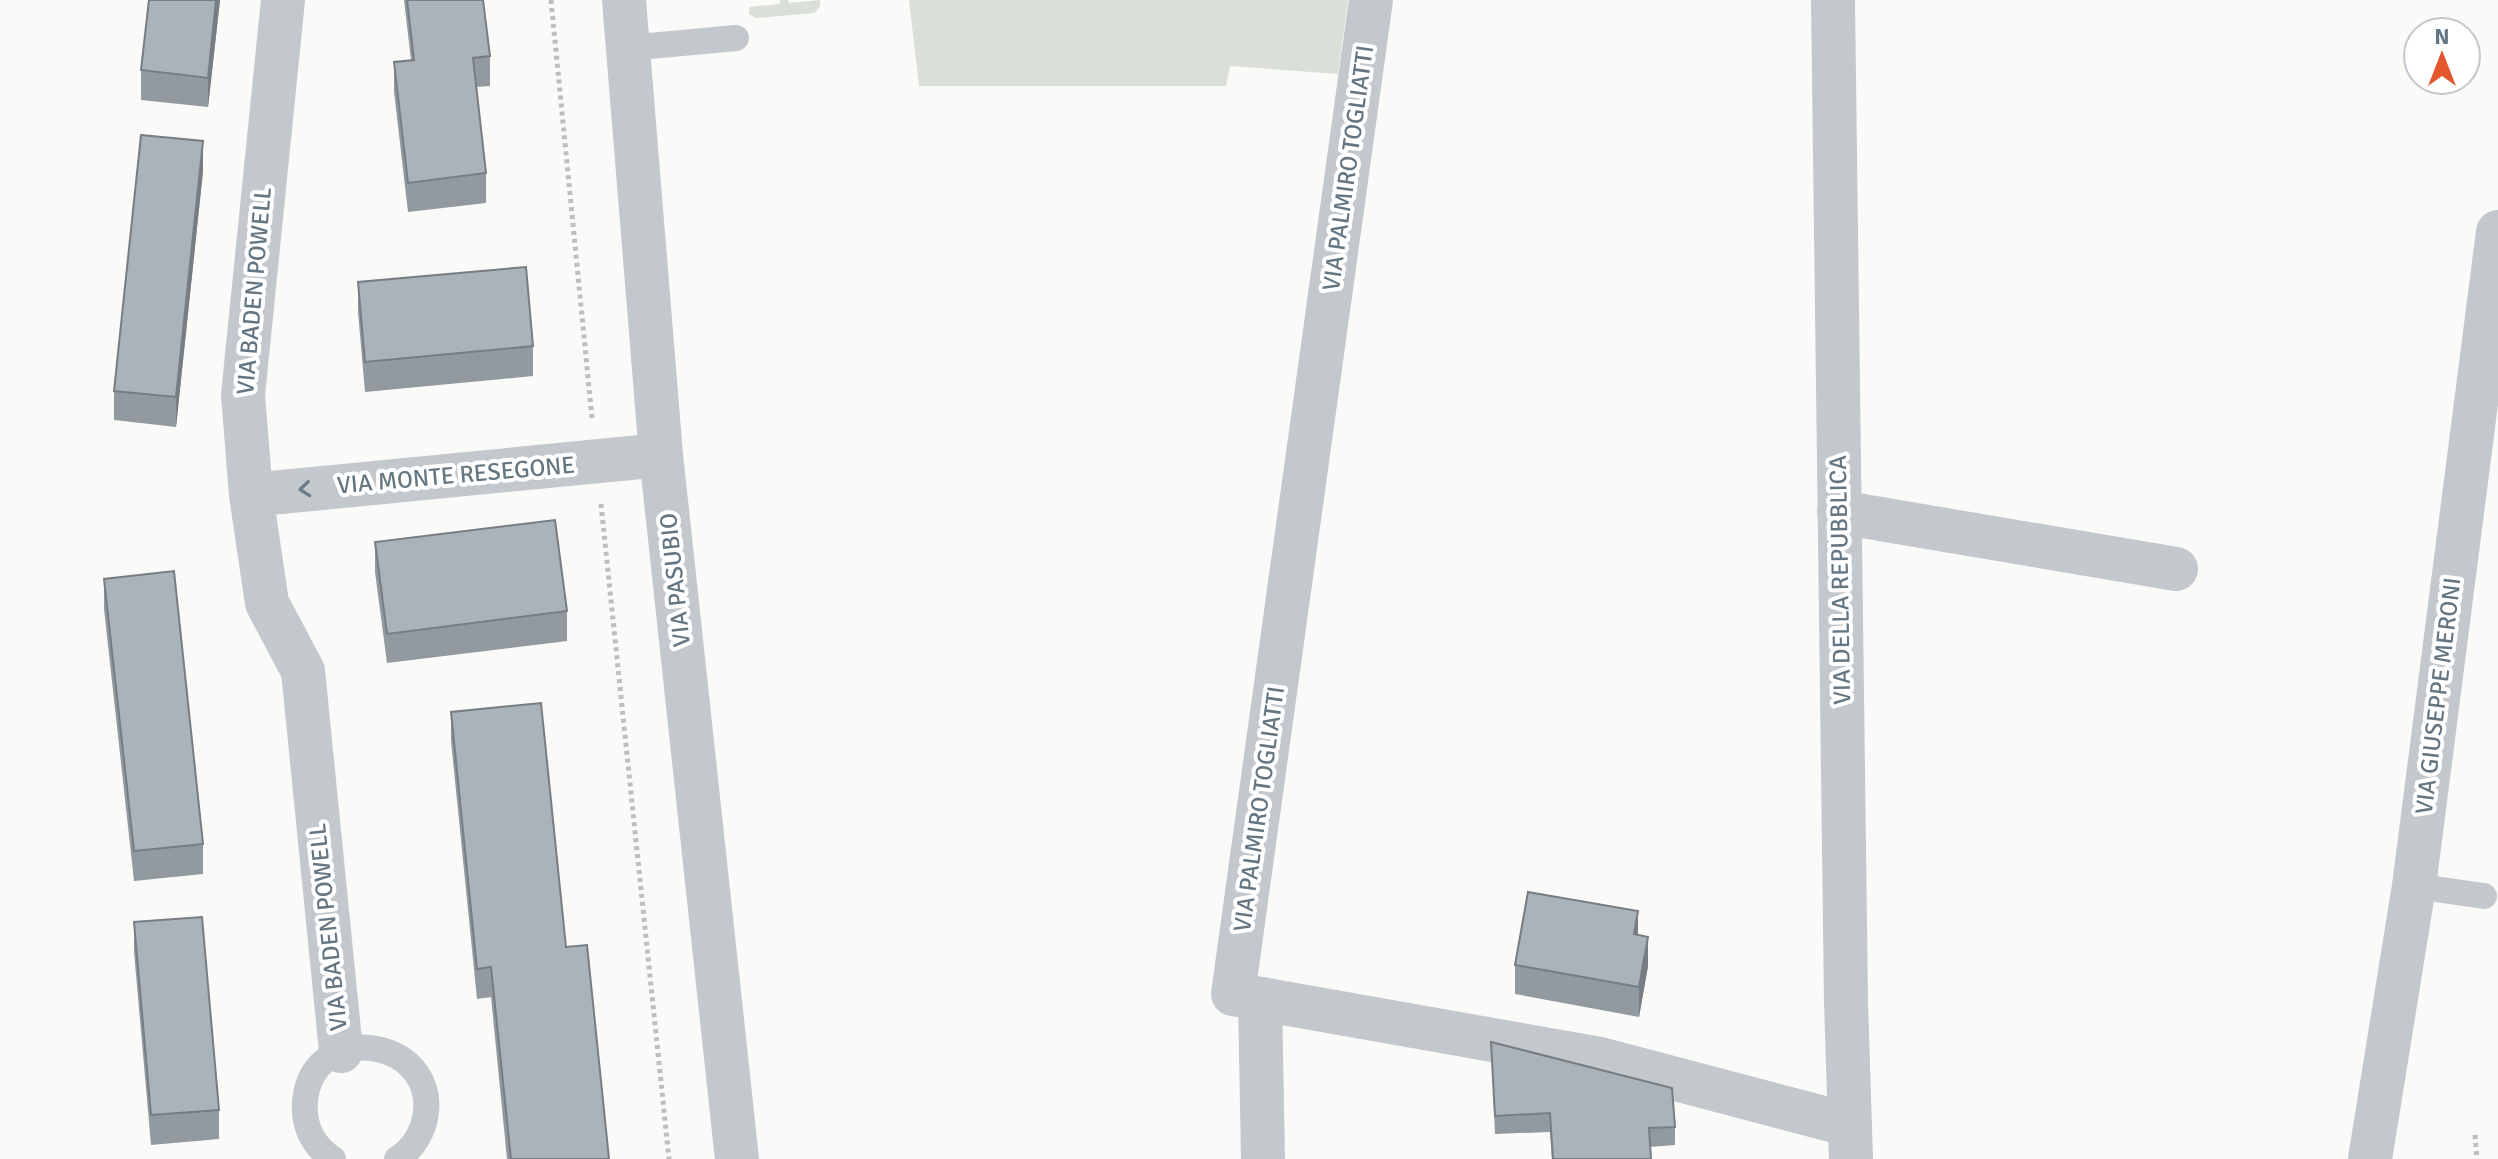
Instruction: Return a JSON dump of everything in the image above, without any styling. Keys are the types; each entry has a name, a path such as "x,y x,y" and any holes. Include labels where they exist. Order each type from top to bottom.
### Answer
{"street":[{"name":"VIA BADEN POWELL","path":"283,0 243,395 251,495 267,603 303,671 341,1051"},
{"name":"VIA PASUBIO","path":"624,0 661,455 737,1159"},
{"name":"VIA PALMIRO TOGLIATTI","path":"1371,0 1233,994 1600,1059 1851,1142"},
{"name":"VIA DELLA REPUBBLICA","path":"1833,0 1846,1047 1851,1142"},
{"name":"VIA GIUSEPPE MERONI","path":"2370,1159 2414,886 2498,232"},
{"name":"VIA MONTE RESEGONE","path":"251,495 661,455"},
{"path":"1839,512 2176,569"},
{"path":"1260,999 1263,1159"}],"lane":[{"path":"628,48 736,38"},
{"path":"2414,886 2484,896"},
{"path":"333,1159 322,1152 309,1133 304,1112 306,1091 310,1079 323,1062 341,1051 368,1046 389,1051 407,1062 416,1072 425,1092 427,1113 419,1137 406,1154 397,1159"}],"path":[{"path":"551,0 669,1159"},
{"path":"2475,1135 2477,1159"}],"shaded area":[{"path":"780,0 788,0 789,3 820,0 820,6 815,13 756,18 749,14 749,7 780,4"},
{"path":"909,0 1348,0 1338,74 1230,66 1226,86 919,86"}],"building":[{"path":"149,0 216,0 208,78 141,70"},
{"path":"407,0 483,0 490,56 473,58 486,173 408,183 394,62 414,60"},
{"path":"141,135 203,141 176,397 114,391"},
{"path":"526,267 533,346 365,362 358,282"},
{"path":"555,520 567,611 387,634 375,542"},
{"path":"174,571 203,844 134,851 104,579"},
{"path":"541,703 566,947 587,945 609,1159 511,1159 491,967 477,969 451,712"},
{"path":"1528,892 1638,911 1634,934 1648,937 1639,987 1515,965"},
{"path":"202,917 219,1110 151,1115 134,922"},
{"path":"1491,1042 1672,1088 1675,1127 1649,1128 1651,1159 1553,1159 1550,1113 1495,1116"}]}
